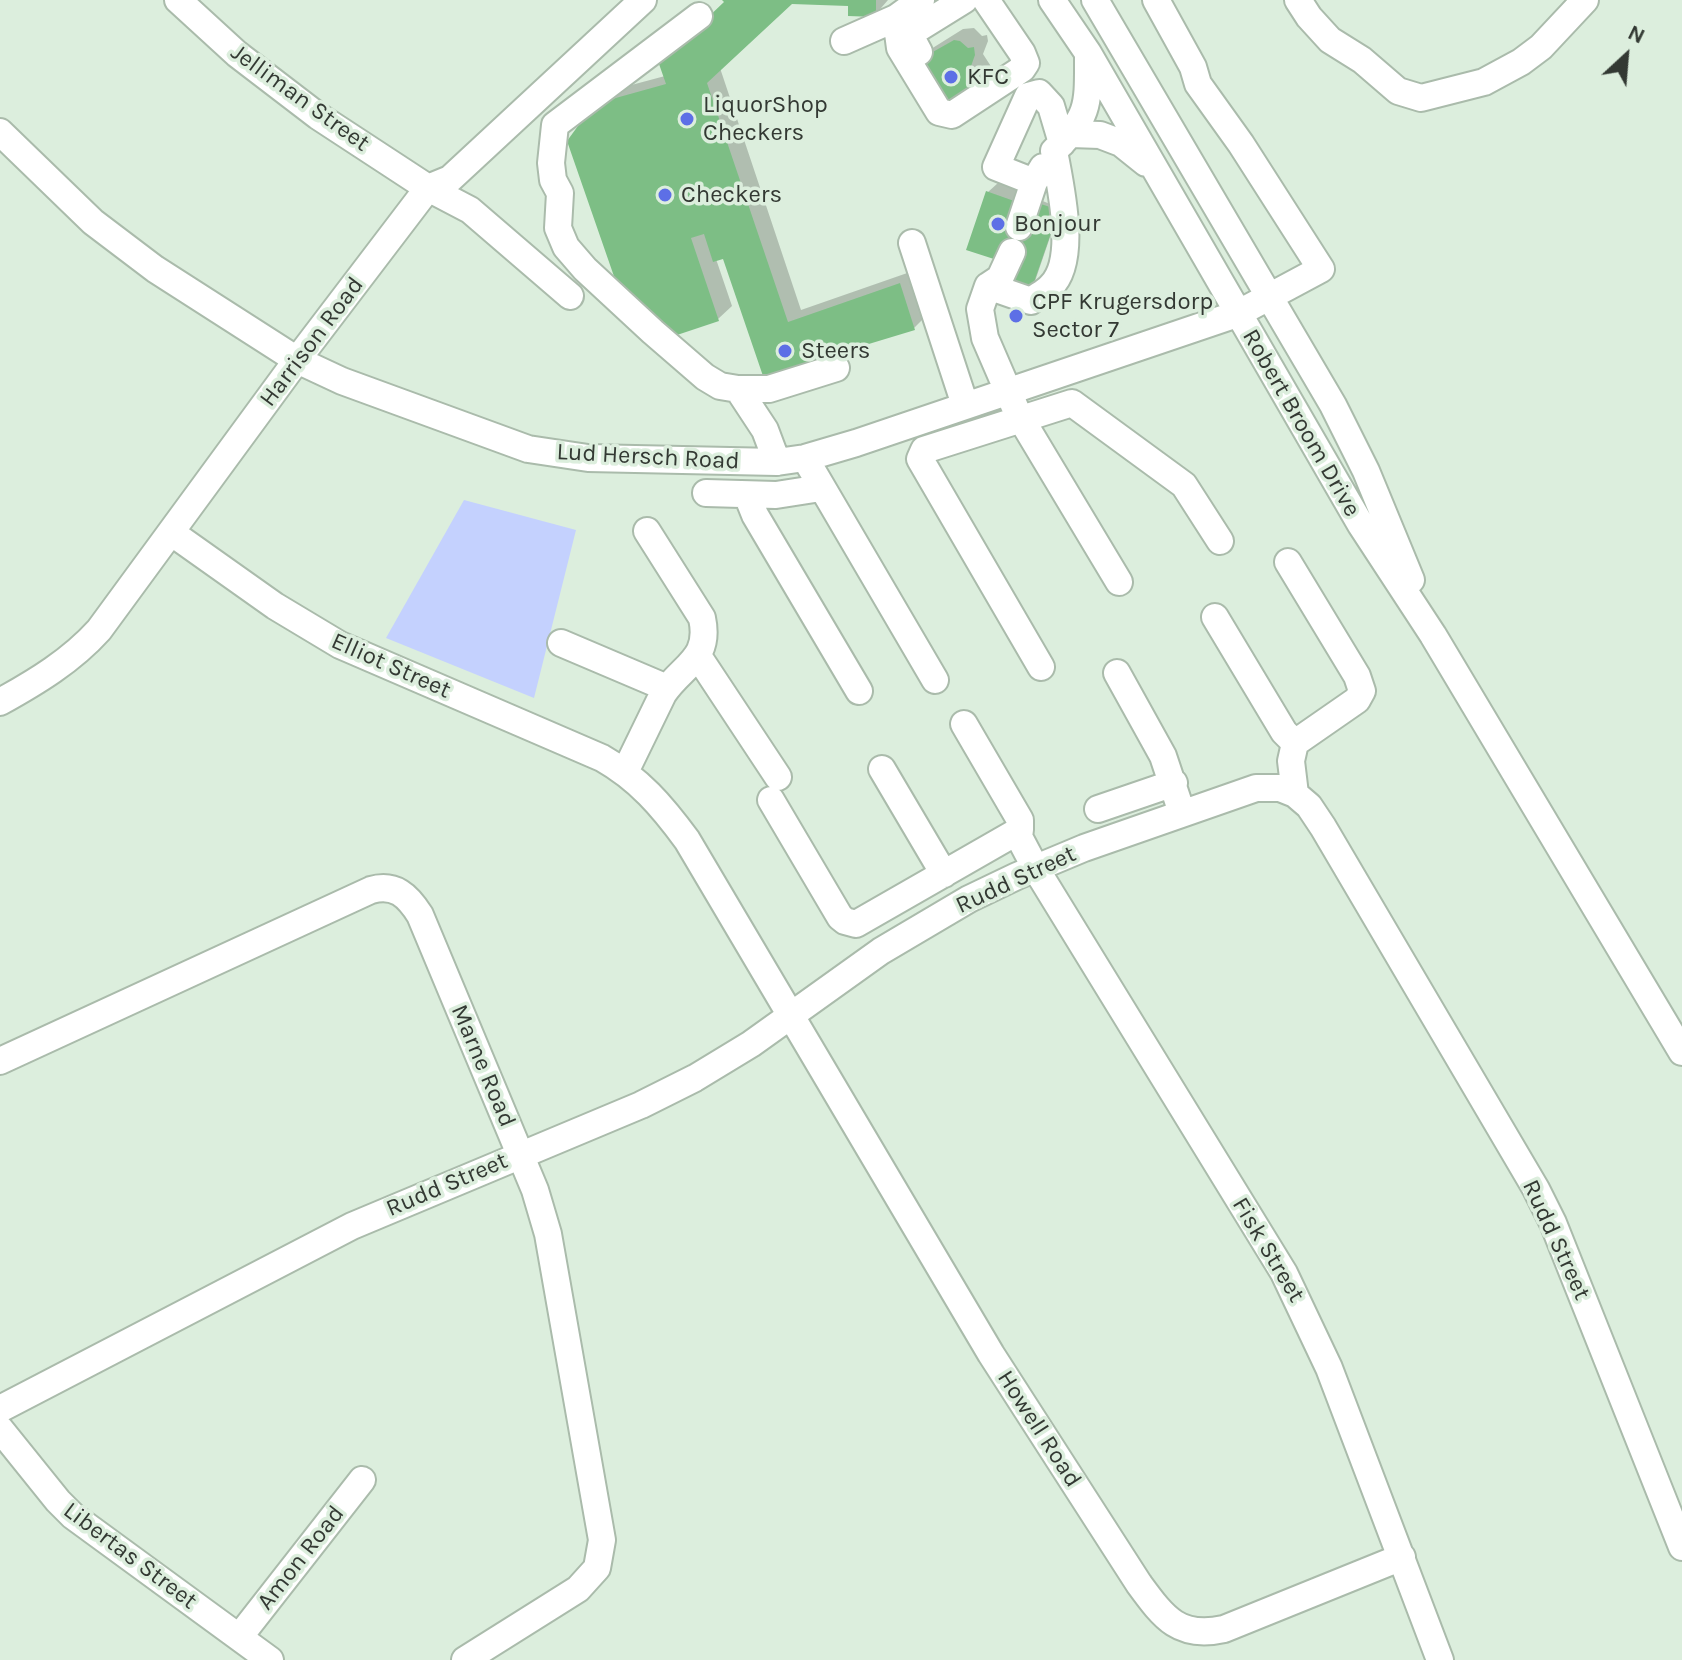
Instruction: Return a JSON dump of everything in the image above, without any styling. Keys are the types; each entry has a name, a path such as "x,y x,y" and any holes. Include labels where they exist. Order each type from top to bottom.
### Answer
{"street":[{"name":"Jelliman Street","path":"178,0 237,54 318,116 428,188 470,210 570,296"},
{"name":"Harrison Road","path":"0,702 83,648 428,188 450,179 643,0"},
{"path":"844,41 896,18 921,0"},
{"path":"919,52 911,37 914,31 964,0"},
{"path":"896,18 900,48 939,112 952,115 1022,69 1026,63 986,0"},
{"name":"Robert Broom Drive","path":"1052,0 1088,53 1361,525 1433,635 1682,1052"},
{"name":"Robert Broom Drive","path":"1095,0 1326,393 1366,471 1433,635"},
{"name":"Lud Hersch Road","path":"0,132 106,231 155,269 297,360 342,381 528,449 588,458 777,462 805,458 1237,314 1321,269 1241,144 1198,84 1193,67 1156,0"},
{"path":"1298,0 1330,40 1362,60 1398,91 1421,98 1484,82 1521,62 1541,47 1585,0"},
{"path":"699,16 555,125 551,163 553,180 560,193 558,228 566,247 597,279 705,377 720,386 769,389 836,368"},
{"path":"1088,53 1085,113 1034,182 1000,278 988,286 980,309 985,338 1020,418 1119,582"},
{"path":"988,286 1031,301 1053,285 1063,264 1062,143 1051,106 1039,93 1028,96 996,167 1034,182"},
{"path":"1062,143 1100,135 1121,143 1155,169"},
{"path":"912,243 972,403"},
{"path":"895,429 946,394 950,383 936,310"},
{"path":"738,389 765,430 777,462"},
{"path":"1041,667 920,459 924,450 1066,403 1076,404 1184,485 1220,541"},
{"path":"805,458 935,680"},
{"path":"706,493 795,494 821,488"},
{"path":"747,495 755,515 859,691"},
{"path":"625,772 667,688 698,656 704,628 702,618 647,531"},
{"name":"Elliot Street","path":"172,533 275,606 340,645 602,758 625,772 662,805 687,840 791,1016"},
{"path":"1288,562 1357,676 1362,691 1357,700 1295,743 1291,761 1295,794"},
{"path":"1215,617 1284,732 1295,743"},
{"path":"561,643 667,688"},
{"path":"698,656 845,921 856,924 1017,833"},
{"path":"1117,673 1163,756 1182,813"},
{"name":"Fisk Street","path":"964,724 1020,820 1021,827 1017,833 1036,869 1296,1295 1329,1368 1440,1660"},
{"path":"882,769 944,874"},
{"path":"1098,809 1174,783"},
{"name":"Rudd Street","path":"0,1409 352,1226 685,1084 751,1044 881,951 995,885 1084,848 1182,813 1256,788 1280,788 1295,794 1309,806 1331,839 1536,1189 1568,1258 1682,1547"},
{"name":"Marne Road","path":"0,1061 357,896 379,887 405,894 420,915 535,1190 553,1256 599,1520 601,1554 597,1568 578,1589 465,1660"},
{"name":"Howell Road","path":"791,1016 991,1354 1162,1615 1176,1626 1194,1632 1224,1629 1402,1557"},
{"name":"Libertas Street","path":"0,1429 73,1516 240,1636"},
{"name":"Amon Road","path":"240,1636 362,1480"},
{"path":"240,1636 270,1660"}],"shaded area":[{"path":"464,500 576,530 534,698 386,638"}],"building":[{"path":"722,0 876,0 876,17 848,16 848,6 792,4 707,83 788,322 900,283 915,330 763,376 723,259 713,262 704,234 691,238 719,321 674,336 617,285 567,141 594,104 666,84 659,64 724,2"},
{"name":"KFC","path":"954,40 968,48 974,47 975,55 970,69 982,86 948,106 915,62"},
{"path":"986,191 1017,202 1035,202 1059,210 1032,288 1008,280 997,260 966,250"}],"place":[{"name":"KFC","path":"951,77"},
{"name":"LiquorShop Checkers","path":"687,119"},
{"name":"Checkers","path":"665,195"},
{"name":"Bonjour","path":"998,224"},
{"name":"CPF Krugersdorp Sector 7","path":"1016,316"},
{"name":"Steers","path":"785,351"}]}
